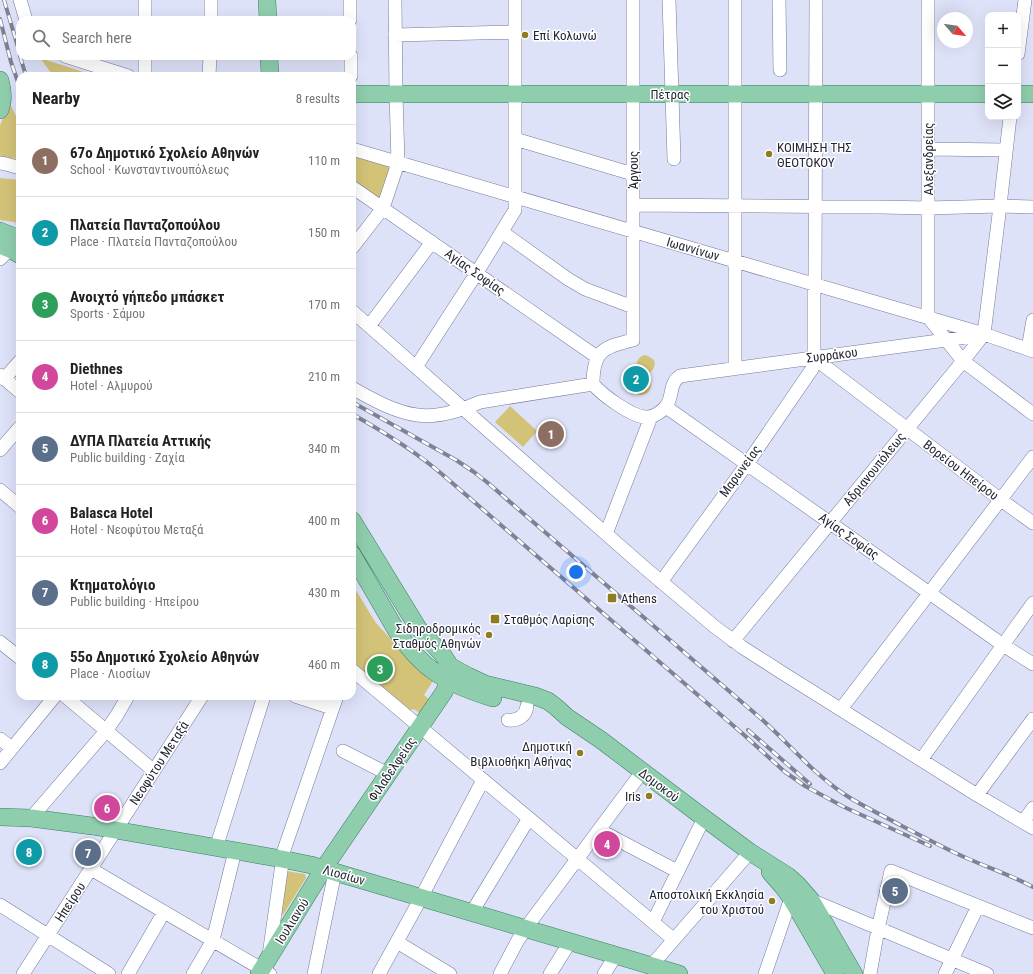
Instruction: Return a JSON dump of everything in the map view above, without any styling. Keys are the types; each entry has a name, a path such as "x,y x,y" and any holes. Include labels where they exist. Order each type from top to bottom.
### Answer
{"main road":[{"path":"267,0 268,16"},
{"path":"269,60 270,72"},
{"path":"0,80 3,94 0,110"},
{"name":"Πέτρας","path":"356,94 985,94"},
{"path":"1021,94 1033,94"},
{"path":"0,231 10,249"},
{"path":"356,527 418,628 433,646 443,655 450,674 481,694 567,717"},
{"path":"356,561 403,642 432,670 468,676 485,684 535,696 552,704 567,717"},
{"name":"Φιλαδελφείας","path":"330,870 388,774 444,692 450,674"},
{"name":"Δομοκού","path":"567,717 601,740 750,852 788,876 828,915 854,974"},
{"name":"Λιοσίων","path":"0,817 31,818 92,826 282,859 330,870 679,974"},
{"name":"Δομοκού","path":"750,852 773,876 791,898 835,974"},
{"name":"Ιουλιανού","path":"265,969 330,870"}],"street":[{"path":"20,0 25,16"},
{"path":"145,0 145,16"},
{"path":"210,16 211,0"},
{"path":"350,0 350,16"},
{"path":"356,243 383,208 398,163 395,0"},
{"path":"416,367 516,210 515,0"},
{"name":"Άργους","path":"597,357 608,348 633,340 633,0"},
{"path":"669,0 674,159"},
{"path":"735,0 735,368"},
{"path":"779,0 780,70"},
{"path":"814,358 816,0"},
{"name":"Αλεξανδρείας","path":"928,0 928,317"},
{"path":"1019,48 1025,0"},
{"path":"395,35 515,32"},
{"path":"77,60 112,72"},
{"path":"145,60 145,72"},
{"path":"209,72 210,60"},
{"path":"351,60 351,72"},
{"path":"984,334 1010,120"},
{"path":"515,139 633,174"},
{"path":"928,149 1006,150"},
{"name":"Ιωαννίνων","path":"356,150 928,317 1031,350"},
{"path":"0,163 16,167"},
{"path":"0,172 16,169"},
{"name":"Αγίας Σοφίας","path":"356,190 597,357"},
{"path":"633,205 815,207 879,206 928,208 1000,206 1033,207"},
{"path":"502,232 568,279 585,289 633,307"},
{"path":"369,326 432,242"},
{"path":"356,315 715,628 753,655 977,795 1028,825 1033,808"},
{"path":"928,317 963,361 1033,414"},
{"path":"1031,350 1033,320"},
{"name":"Συρράκου","path":"666,407 671,397 674,382 680,376 984,334"},
{"name":"Αδριανουπόλεως","path":"733,641 984,334"},
{"path":"597,357 594,367 593,384 609,399 625,409 643,417 651,417 666,407"},
{"name":"Βορείου Ηπείρου","path":"814,358 1033,523"},
{"name":"Μαρωνείας","path":"661,582 747,464 812,369 814,358"},
{"path":"16,365 2,377 16,389"},
{"path":"356,390 382,404 406,413 428,416 463,409 480,402 593,384"},
{"name":"Αγίας Σοφίας","path":"666,407 1003,645 1033,664"},
{"path":"606,534 651,417"},
{"path":"0,450 16,432"},
{"path":"840,709 1033,457"},
{"path":"0,490 16,504"},
{"path":"921,760 1033,603"},
{"path":"0,642 16,655"},
{"path":"356,673 674,939"},
{"path":"0,763 52,700"},
{"path":"70,700 154,771"},
{"path":"31,818 106,731 126,700"},
{"name":"Νεοφύτου Μεταξά","path":"116,830 199,700"},
{"path":"216,848 263,700"},
{"path":"91,869 265,969 285,846 335,702 322,700"},
{"path":"508,720 518,720 525,713 527,706"},
{"path":"977,795 1033,719"},
{"path":"0,739 12,748"},
{"path":"343,751 388,774"},
{"path":"500,974 526,928 642,772"},
{"path":"379,974 483,780"},
{"path":"472,912 529,818"},
{"path":"653,922 704,818"},
{"name":"Ηπείρου","path":"24,974 116,830"},
{"path":"599,830 677,871"},
{"path":"193,974 213,940 235,851"},
{"path":"651,966 750,852"},
{"path":"314,974 330,870"},
{"path":"870,974 891,871 1033,928"},
{"path":"764,974 791,898"},
{"path":"0,905 109,974"},
{"path":"945,974 978,906"},
{"path":"128,974 164,912"},
{"path":"828,915 878,929 987,974"},
{"path":"397,942 443,972"},
{"path":"550,974 570,942"},
{"path":"604,974 616,955"}],"shaded area":[{"path":"42,60 84,72 50,72"},
{"path":"10,104 16,116 16,159 0,157 0,125"},
{"path":"356,156 393,167 381,201 356,183"},
{"path":"0,178 16,180 16,223 0,220"},
{"path":"644,355 654,360 655,363 654,368 647,379 651,383 649,392 639,395 636,394 633,388 635,382 640,377 637,369 637,361"},
{"path":"510,406 537,431 523,447 495,422"},
{"path":"356,590 376,623 433,681 424,695 429,699 421,714 414,709 410,710 356,665"},
{"path":"286,871 305,874 306,878 283,915 280,914"}],"railway":[{"path":"4,0 16,40"},
{"path":"0,19 16,76"},
{"path":"21,60 25,72"},
{"path":"356,404 456,460 488,483 758,716 810,767 844,794 944,848 1018,879 1033,887"},
{"path":"356,416 399,442 443,475 785,772 805,786 844,807 930,846"},
{"path":"748,730 810,784"}],"place":[{"name":"Επί Κολωνώ","path":"525,35"},
{"name":"ΚΟΙΜΗΣΗ ΤΗΣ ΘΕΟΤΟΚΟΥ","path":"769,154"},
{"name":"Πλατεία Πανταζοπούλου","path":"636,379"},
{"name":"67ο Δημοτικό Σχολείο Αθηνών","path":"551,434"},
{"name":"Athens","path":"612,598"},
{"name":"Σταθμός Λαρίσης","path":"495,619"},
{"name":"Σιδηροδρομικός Σταθμός Αθηνών","path":"489,635"},
{"name":"Ανοιχτό γήπεδο μπάσκετ","path":"380,669"},
{"name":"Δημοτική Βιβλιοθήκη Αθήνας","path":"580,753"},
{"name":"Iris","path":"649,796"},
{"name":"Balasca Hotel","path":"107,808"},
{"name":"Diethnes","path":"607,844"},
{"name":"55ο Δημοτικό Σχολείο Αθηνών","path":"29,852"},
{"name":"Κτηματολόγιο","path":"88,853"},
{"name":"ΔΥΠΑ Πλατεία Αττικής","path":"895,891"},
{"name":"Αποστολική Εκκλησία του Χριστού","path":"772,901"}]}
